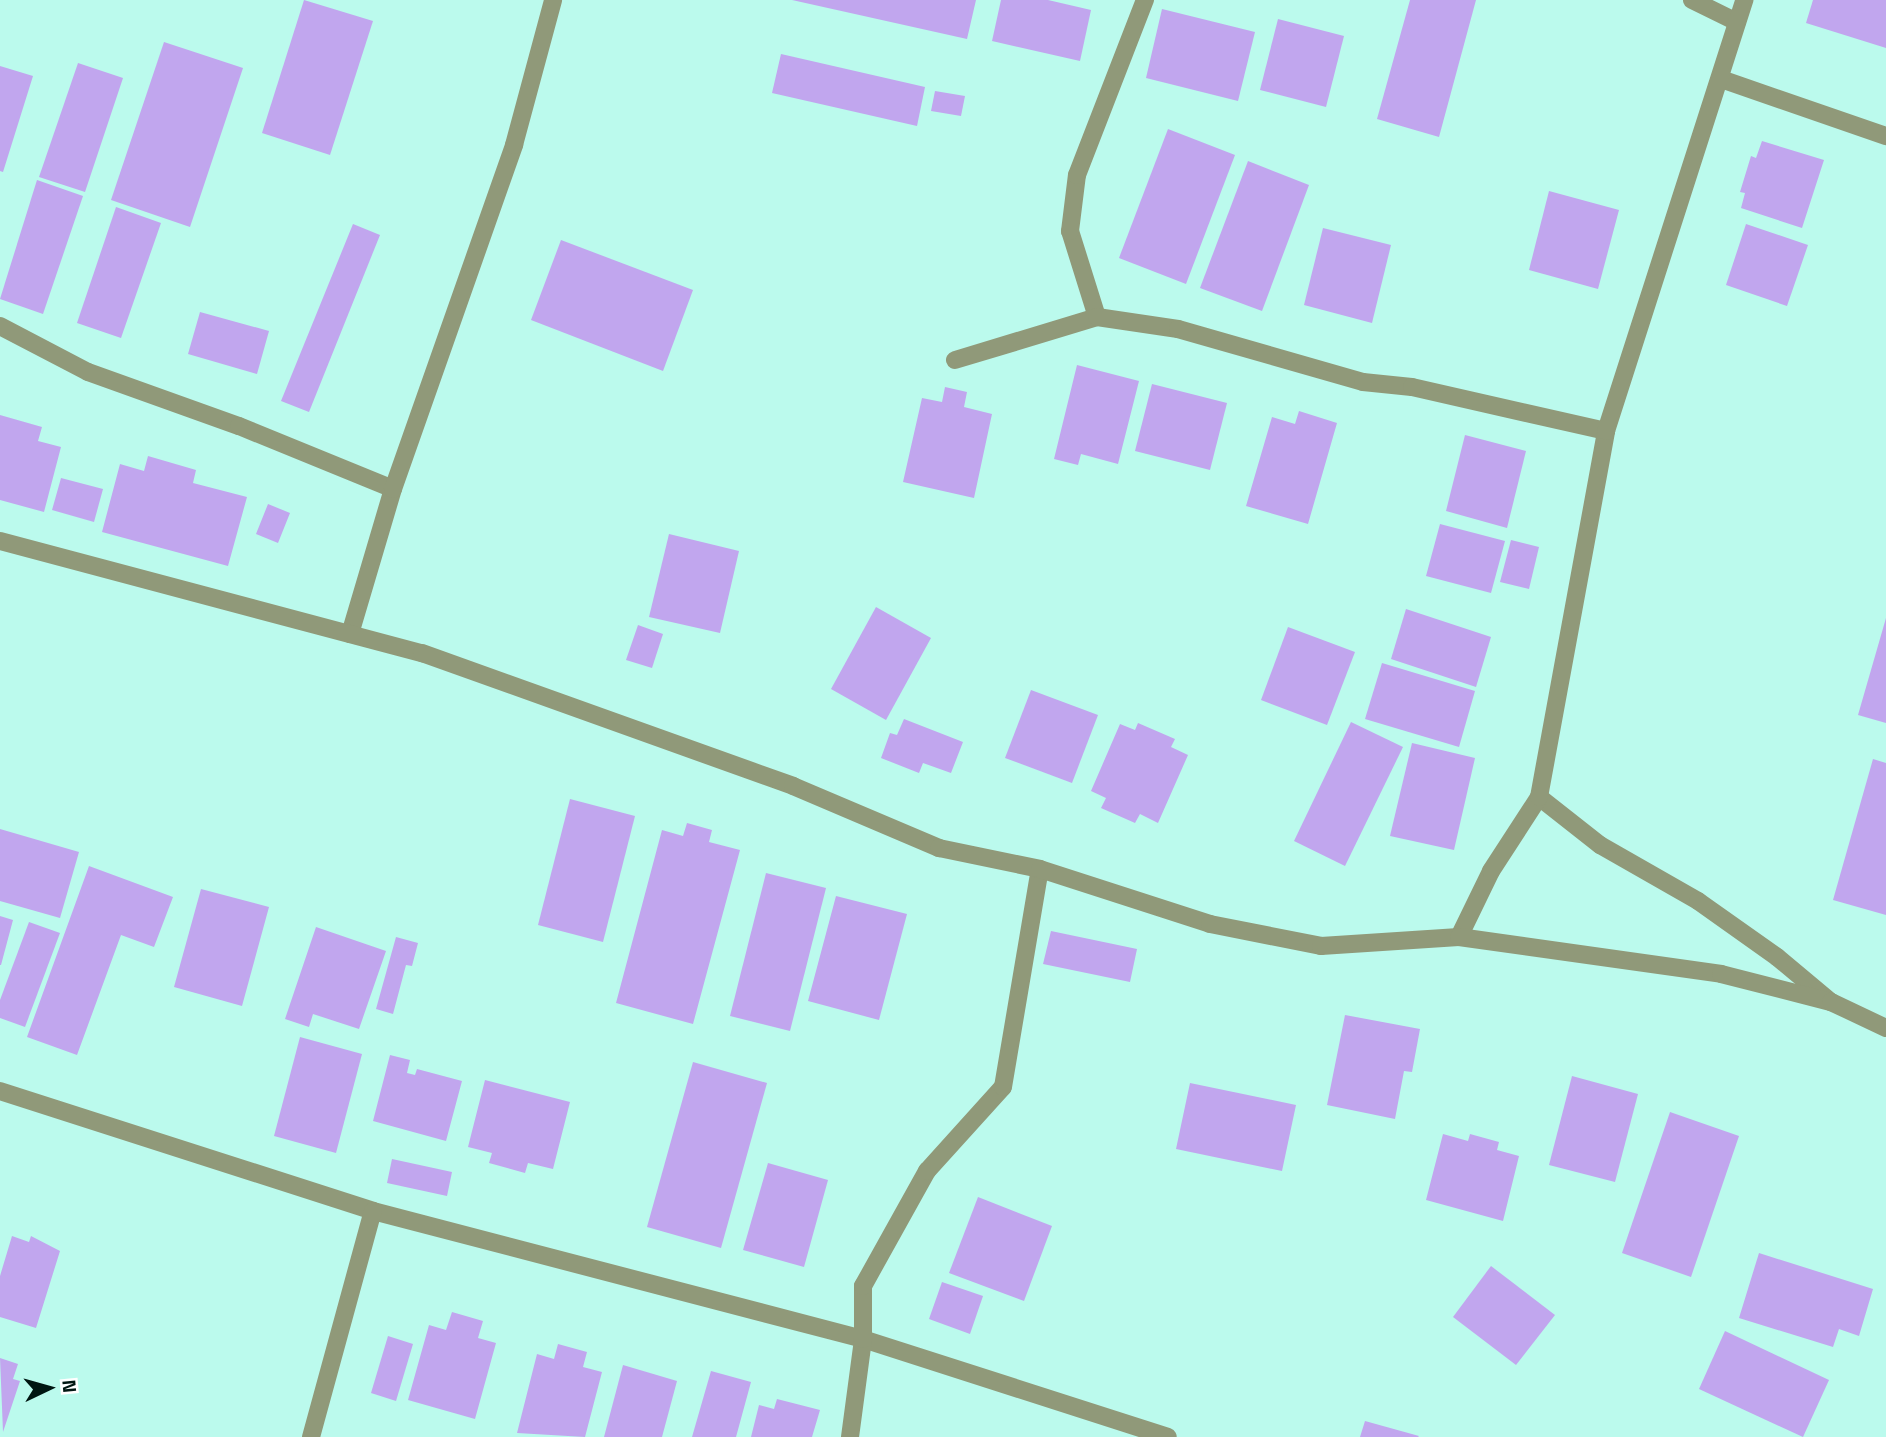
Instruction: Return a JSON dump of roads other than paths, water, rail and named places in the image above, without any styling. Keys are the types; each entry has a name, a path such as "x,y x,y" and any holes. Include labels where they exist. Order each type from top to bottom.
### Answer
{"street":[{"path":"351,634 393,489 514,145 553,0"},
{"path":"1097,317 1070,230 1077,176 1145,0"},
{"path":"1692,0 1737,22"},
{"path":"1459,937 1491,871 1539,797 1606,431 1721,79 1744,0"},
{"path":"1721,79 1886,136"},
{"path":"955,360 1097,317 1178,329 1363,382 1412,387 1606,431"},
{"path":"0,326 88,372 239,426 393,489"},
{"path":"0,541 422,653 780,781 939,848 1040,869 1210,924 1321,946 1459,937 1564,956 1721,974 1831,1002 1886,1028"},
{"path":"1539,797 1600,845 1698,901 1777,957 1831,1002"},
{"path":"850,1437 863,1339 863,1286 895,1221 927,1171 1003,1087 1040,869"},
{"path":"0,1091 373,1211 863,1339 1168,1437"},
{"path":"311,1437 373,1211"}]}
